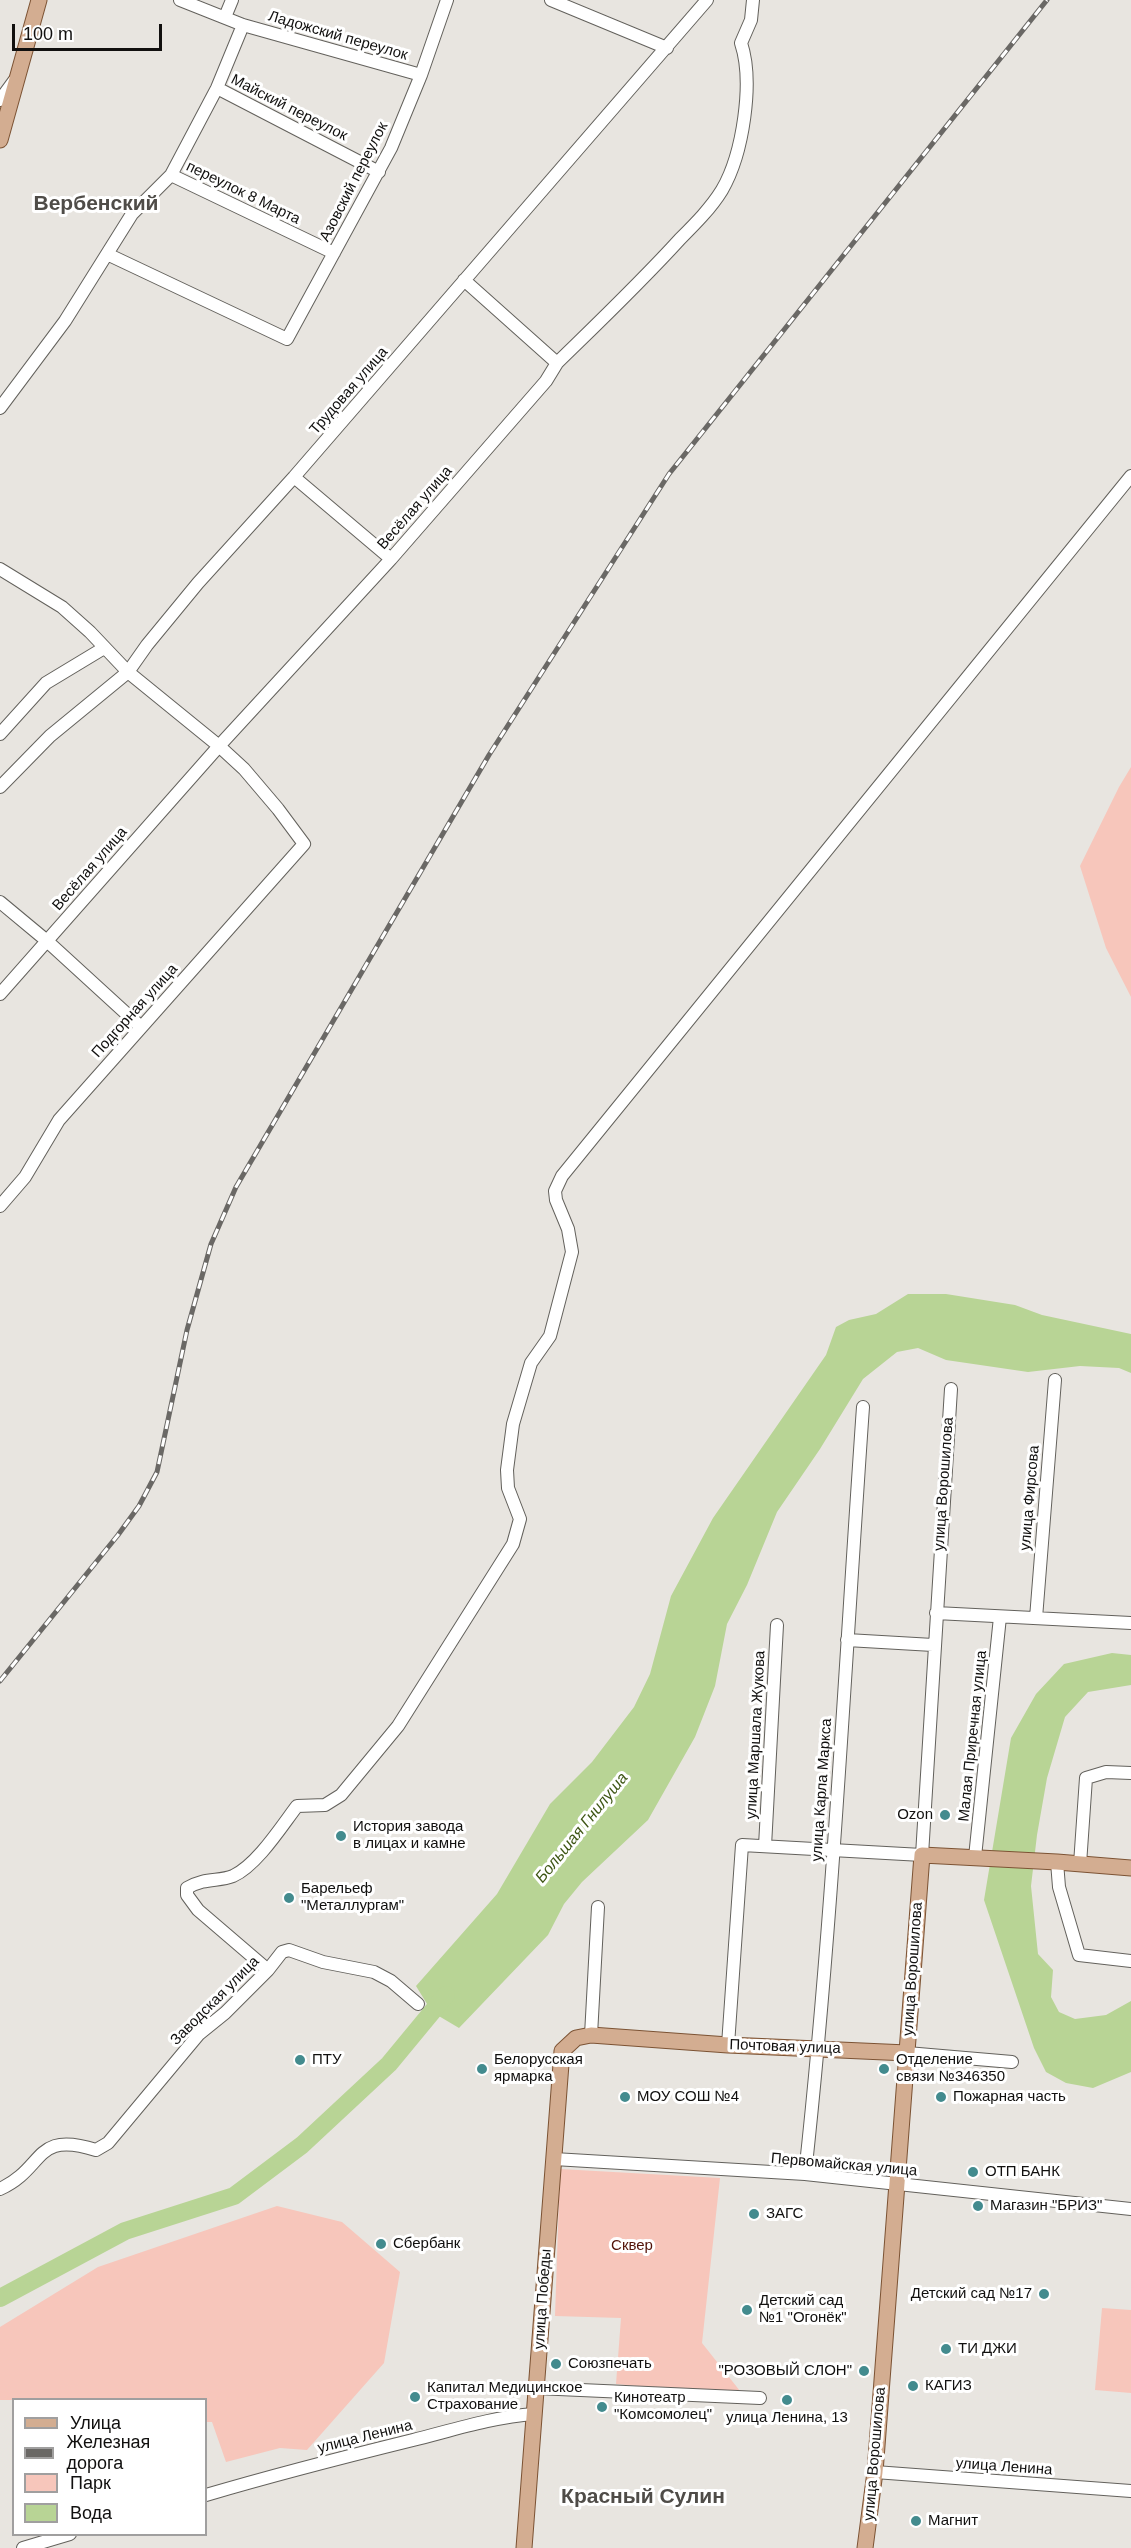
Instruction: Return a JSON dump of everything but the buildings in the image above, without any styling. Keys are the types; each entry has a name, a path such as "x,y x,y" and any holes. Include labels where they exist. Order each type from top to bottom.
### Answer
{"main road":[{"path":"0,140 39,0"},
{"path":"922,1855 1131,1868"},
{"name":"улица Ворошилова","path":"865,2548 875,2472 895,2184 922,1855"},
{"name":"Почтовая улица","path":"591,2035 728,2045 907,2053"},
{"name":"улица Победы","path":"524,2548 562,2051 576,2038 591,2035"}],"street":[{"name":"Ладожский переулок","path":"180,0 243,25 421,75"},
{"path":"225,17 232,0"},
{"name":"Азовский переулок","path":"107,254 287,339 379,172 421,75 447,0"},
{"path":"551,0 667,48"},
{"name":"Трудовая улица","path":"0,787 50,736 128,672 147,645 707,0"},
{"name":"Весёлая улица","path":"0,994 219,746 391,559 546,381 557,363 659,262 721,192 731,171 745,106 745,54 741,43 751,20 753,0"},
{"path":"0,408 65,321 132,214 171,175 217,88 243,25"},
{"path":"0,100 18,76"},
{"name":"Майский переулок","path":"217,88 379,172"},
{"name":"переулок 8 Марта","path":"171,175 334,253"},
{"path":"464,280 557,363"},
{"path":"294,477 391,559"},
{"path":"268,1970 198,1910 187,1896 187,1888 208,1879 233,1876 245,1869 297,1806 325,1805 341,1795 398,1726 513,1544 520,1519 508,1488 507,1470 513,1424 531,1363 550,1336 572,1252 568,1229 556,1200 555,1191 562,1176 1131,477"},
{"path":"0,569 62,607 128,672 219,746"},
{"path":"0,734 46,683 104,648"},
{"name":"Подгорная улица","path":"0,1206 25,1178 59,1120 304,844 278,809 244,770 219,746"},
{"path":"0,902 47,941 141,1027"},
{"name":"улица Фирсова","path":"1036,1618 1054,1380"},
{"name":"улица Ворошилова","path":"922,1855 933,1645 951,1389"},
{"name":"улица Карла Маркса","path":"805,2174 819,2048 863,1407"},
{"path":"936,1613 1131,1623"},
{"name":"Малая Приречная улица","path":"981,1858 1000,1617"},
{"name":"улица Маршала Жукова","path":"765,1846 777,1625"},
{"path":"847,1640 933,1645"},
{"path":"1080,1864 1086,1778 1106,1772 1131,1773"},
{"path":"728,2045 742,1845 922,1855"},
{"path":"1057,1862 1059,1887 1079,1955 1131,1961"},
{"path":"591,2035 598,1907"},
{"name":"Заводская улица","path":"0,2189 21,2176 50,2147 69,2143 96,2150 101,2149 198,2034 225,2013 268,1970 282,1952 289,1950 324,1962 374,1972 398,1987 418,2004"},
{"name":"Почтовая улица","path":"907,2053 1012,2062"},
{"name":"Первомайская улица","path":"554,2158 805,2174 1131,2209"},
{"path":"536,2388 760,2398"},
{"name":"улица Ленина","path":"207,2495 288,2471 472,2425 517,2415 534,2414"},
{"name":"улица Ленина","path":"875,2472 1131,2492"},
{"path":"23,2548 66,2536"}],"green space":[{"path":"1131,767 1131,997 1106,948 1080,866"},
{"name":"Сквер","path":"560,2169 720,2178 702,2343 744,2396 616,2384 621,2318 555,2316"},
{"path":"277,2206 342,2222 400,2272 384,2363 307,2450 280,2448 226,2462 212,2422 207,2422 207,2398 12,2398 12,2400 0,2400 0,2327 98,2267"},
{"path":"1102,2308 1131,2310 1131,2393 1095,2390"}],"water":[{"path":"908,1294 946,1294 1015,1305 1042,1315 1131,1334 1131,1373 1119,1368 1080,1366 1028,1372 946,1360 918,1348 897,1352 863,1379 820,1449 777,1512 747,1585 727,1624 715,1686 695,1737 648,1820 582,1882 564,1904 548,1935 459,2028 432,2012 416,1986 497,1894 550,1804 592,1762 634,1707 650,1674 671,1596 713,1518 826,1355 836,1327 849,1320 876,1314"},
{"path":"1112,1653 1131,1655 1131,1685 1088,1692 1065,1717 1047,1778 1031,1886 1038,1954 1053,1970 1051,1997 1059,2012 1075,2019 1106,2015 1131,2001 1131,2072 1093,2088 1066,2083 1046,2072 1034,2048 984,1900 1011,1738 1036,1694 1064,1664"}],"waterway":[{"name":"Большая Гнилуша","path":"0,2298 125,2231 234,2196 302,2145 389,2064 446,1995"}],"railway":[{"path":"0,1681 118,1535 139,1506 157,1472 187,1330 211,1244 236,1187 489,755 669,474 1047,0"}],"place":[{"name":"Ozon","path":"945,1815"},
{"name":"История завода в лицах и камне","path":"341,1836"},
{"name":"Барельеф \"Металлургам\"","path":"289,1898"},
{"name":"ПТУ","path":"300,2060"},
{"name":"Белорусская ярмарка","path":"482,2069"},
{"name":"Отделение связи №346350","path":"884,2069"},
{"name":"МОУ СОШ №4","path":"625,2097"},
{"name":"Пожарная часть","path":"941,2097"},
{"name":"ОТП БАНК","path":"973,2172"},
{"name":"Магазин \"БРИЗ\"","path":"978,2206"},
{"name":"ЗАГС","path":"754,2214"},
{"name":"Сбербанк","path":"381,2244"},
{"name":"Детский сад №17","path":"1044,2294"},
{"name":"Детский сад №1 \"Огонёк\"","path":"747,2310"},
{"name":"ТИ ДЖИ","path":"946,2349"},
{"name":"Союзпечать","path":"556,2364"},
{"name":"\"РОЗОВЫЙ СЛОН\"","path":"864,2371"},
{"name":"КАГИЗ","path":"913,2386"},
{"name":"Капитал Медицинское Страхование","path":"415,2397"},
{"name":"улица Ленина, 13","path":"787,2400"},
{"name":"Кинотеатр \"Комсомолец\"","path":"602,2407"},
{"name":"Магнит","path":"916,2521"}],"district":[{"name":"Вербенский","path":"96,204"},
{"name":"Красный Сулин","path":"643,2497"}]}
